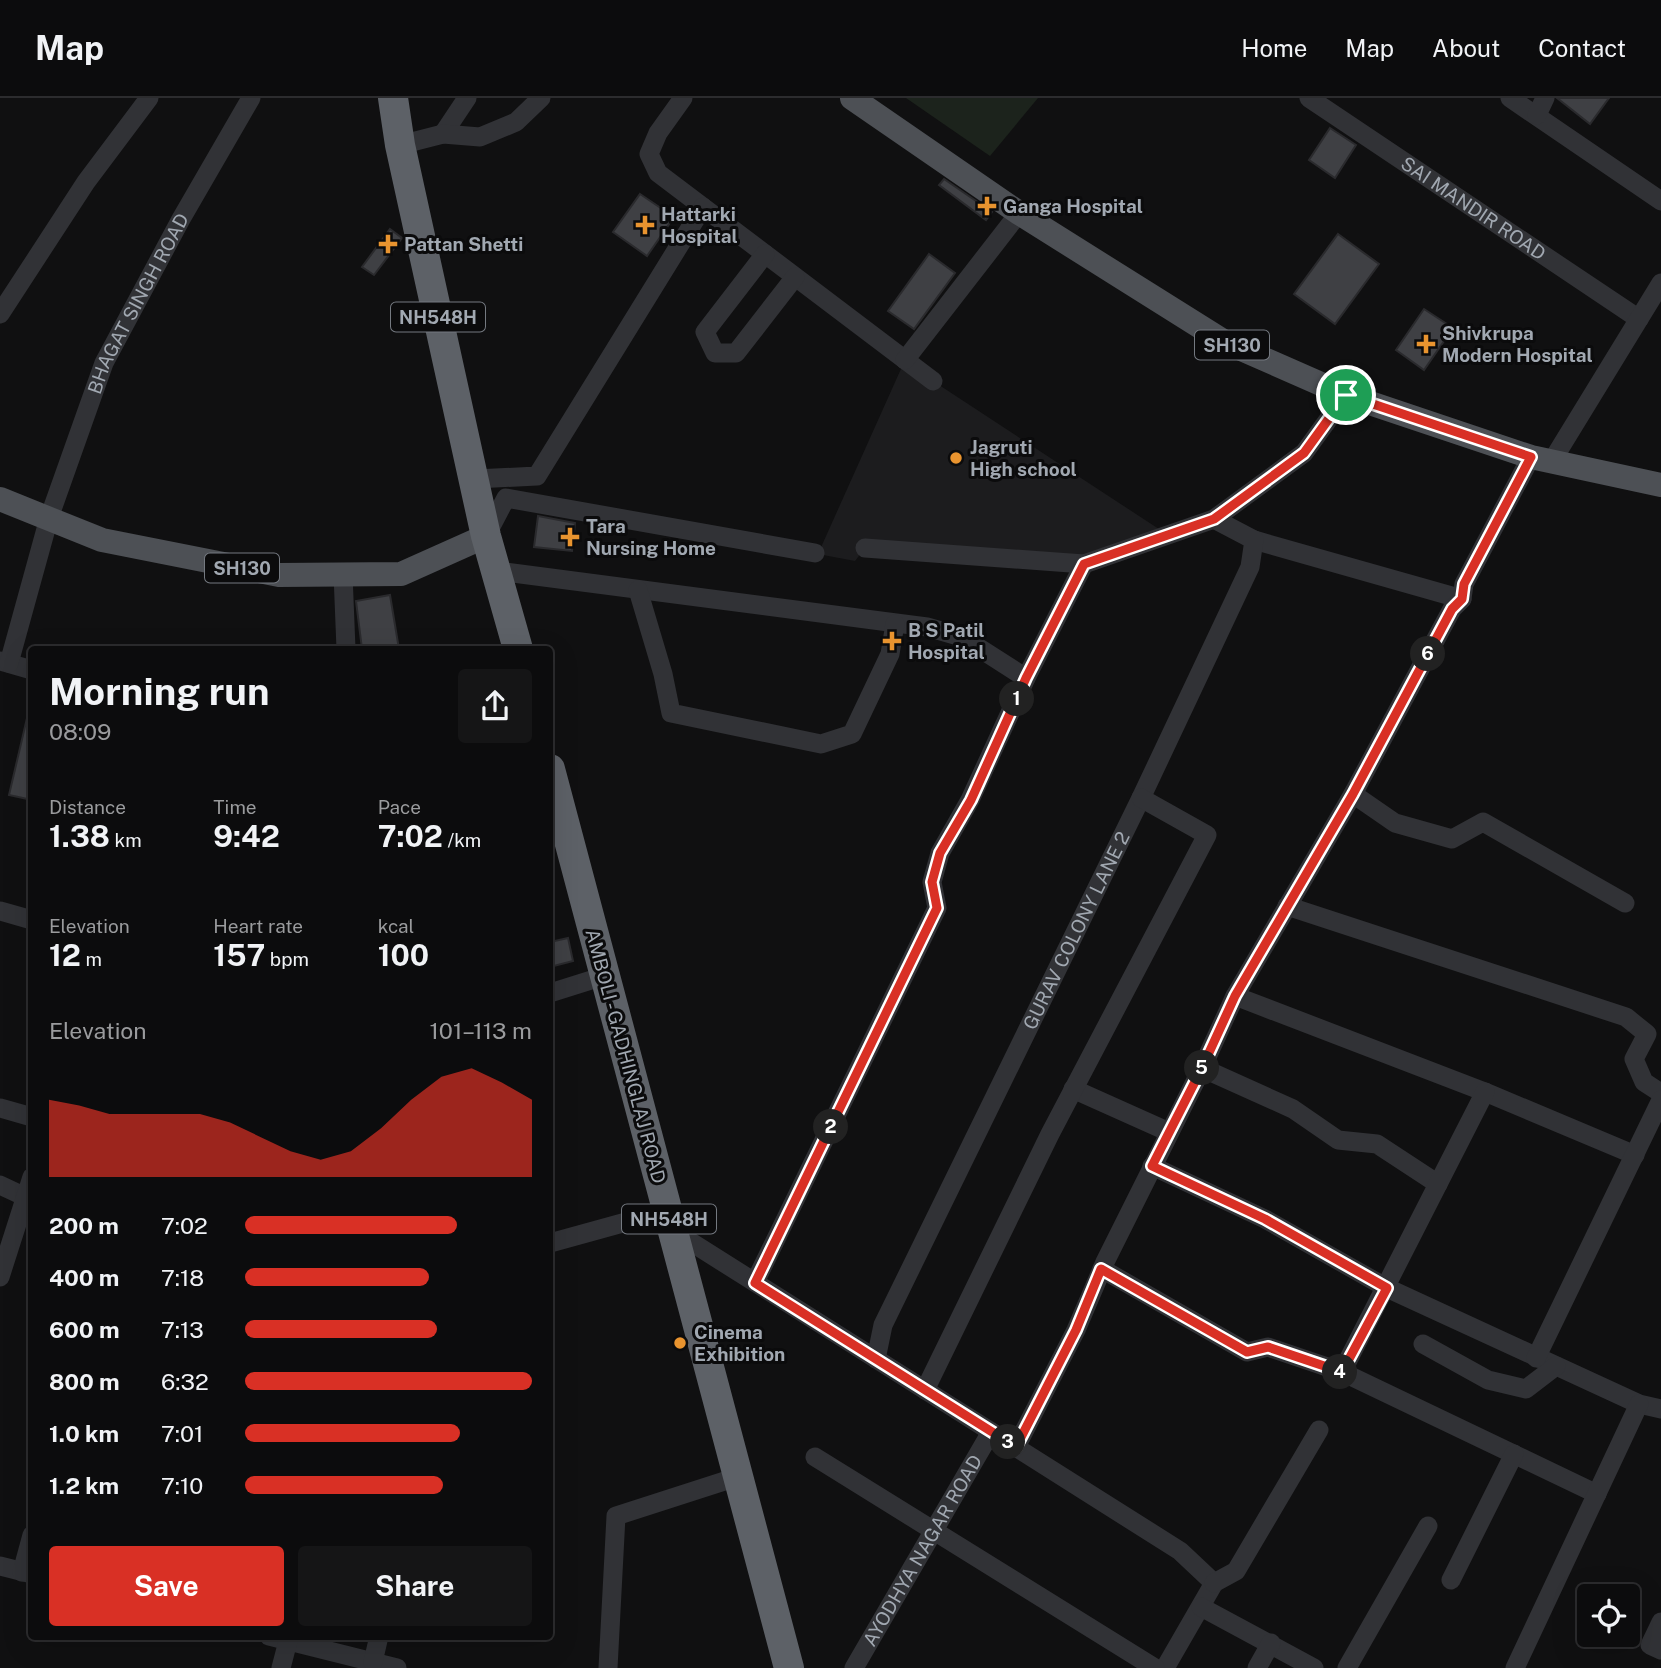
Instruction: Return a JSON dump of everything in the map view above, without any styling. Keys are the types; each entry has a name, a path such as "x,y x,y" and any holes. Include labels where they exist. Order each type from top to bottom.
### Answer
{"highway":[{"name":"NH548H","path":"393,98 400,145 486,536 517,646"},
{"name":"AMBOLI - GADHINGLAJ ROAD","path":"553,780 789,1668"}],"main road":[{"name":"SH130","path":"852,98 1019,212 1223,341 1346,395 1542,459 1661,485"},
{"name":"SH130","path":"0,499 102,540 279,575 401,574 486,536"}],"street":[{"path":"0,314 86,182 149,98"},
{"name":"BHAGAT SINGH ROAD","path":"4,662 49,519 104,363 181,219 251,98"},
{"path":"443,134 467,98"},
{"path":"400,145 443,134 480,137 516,122 541,98"},
{"path":"683,98 658,133 649,154 658,173 933,381"},
{"name":"SAI MANDIR ROAD","path":"1309,98 1639,319"},
{"path":"1510,98 1541,107 1661,201"},
{"path":"475,479 537,476 703,207"},
{"path":"905,360 1019,212"},
{"path":"765,254 705,332 715,353 736,353 795,277"},
{"path":"1016,1447 1076,1330 1101,1269 1202,1068 1235,996 1353,794 1452,609 1462,599 1464,584 1542,459 1661,284"},
{"path":"865,548 1084,564 1214,519 1304,453 1346,395"},
{"path":"486,536 506,498 815,552"},
{"path":"1214,519 1254,540 1462,599"},
{"name":"GURAV COLONY LANE 2","path":"876,1359 883,1325 1141,798 1250,567 1254,540"},
{"path":"755,1283 937,908 932,882 940,853 971,800 1026,678 1084,564"},
{"path":"497,571 927,627 962,637 1026,678"},
{"path":"343,574 346,646"},
{"path":"638,590 663,674 671,713 821,744 852,734 890,654 895,624"},
{"path":"4,662 28,669"},
{"path":"1353,794 1395,823 1452,839 1483,822 1625,902"},
{"path":"925,1390 1073,1089 1207,835 1141,798"},
{"path":"1287,906 1626,1017 1647,1034 1634,1059 1644,1082 1661,1093"},
{"path":"0,911 28,919"},
{"path":"553,992 604,976"},
{"path":"1235,996 1485,1092 1635,1154"},
{"path":"1202,1068 1293,1108 1338,1140 1377,1144 1438,1184"},
{"path":"1073,1089 1169,1132"},
{"path":"1342,1372 1485,1092"},
{"path":"1536,1358 1661,1100"},
{"path":"0,1108 28,1116"},
{"path":"1152,1166 1265,1219 1387,1288 1639,1404 1661,1409"},
{"path":"0,1185 28,1199 0,1278"},
{"path":"553,1242 669,1220 755,1283 1180,1551 1214,1583"},
{"path":"1101,1269 1247,1352 1268,1347 1342,1372 1597,1494"},
{"path":"1423,1344 1488,1380 1526,1389 1556,1366"},
{"path":"1515,1668 1639,1404"},
{"path":"1165,1668 1214,1583 1236,1571 1319,1430"},
{"name":"AYODHYA NAGAR ROAD","path":"854,1668 990,1432"},
{"path":"1451,1580 1514,1454"},
{"path":"815,1457 1155,1668"},
{"path":"608,1668 617,1516 737,1477"},
{"path":"1347,1668 1428,1526"},
{"path":"0,1566 27,1573"},
{"path":"1201,1607 1314,1668"},
{"path":"1661,1622 1650,1644 1661,1650"},
{"path":"279,1640 281,1668"},
{"path":"283,1640 397,1668"},
{"path":"373,1662 378,1640"},
{"path":"1257,1668 1271,1643"}],"shaded area":[{"path":"906,98 1038,98 990,156"},
{"name":"Jagruti High school","path":"905,360 1168,535 1084,564 865,548 855,561 818,554"}],"building":[{"path":"1557,98 1609,98 1590,124"},
{"path":"1330,128 1356,145 1335,178 1309,160"},
{"path":"944,179 992,212 986,220 939,185"},
{"path":"640,194 674,217 647,256 613,232"},
{"path":"390,229 402,238 374,275 362,267"},
{"path":"1338,234 1379,264 1335,324 1294,294"},
{"path":"929,254 955,273 914,329 888,311"},
{"path":"1424,309 1453,328 1424,370 1396,350"},
{"path":"538,516 575,523 572,551 534,547"},
{"path":"390,595 398,646 362,646 356,601"},
{"path":"27,718 28,718 28,799 9,795"},
{"path":"568,938 573,961 553,966 553,941"}],"place":[{"name":"Ganga Hospital","path":"987,206"},
{"name":"Hattarki Hospital","path":"645,225"},
{"name":"Pattan Shetti","path":"388,244"},
{"name":"Shivkrupa Modern Hospital","path":"1426,344"},
{"name":"Jagruti High school","path":"956,458"},
{"name":"Tara Nursing Home","path":"570,537"},
{"name":"B S Patil Hospital","path":"892,641"},
{"name":"Cinema Exhibition","path":"680,1343"}],"route":[{"path":"1346,395 1531,457 1464,584 1462,599 1452,609 1353,794 1235,996 1152,1166 1265,1219 1387,1288 1342,1372 1268,1347 1247,1352 1101,1269 1076,1330 1016,1447 755,1283 937,908 932,882 940,853 971,800 1026,678 1084,564 1214,519 1304,453 1346,395"}]}
